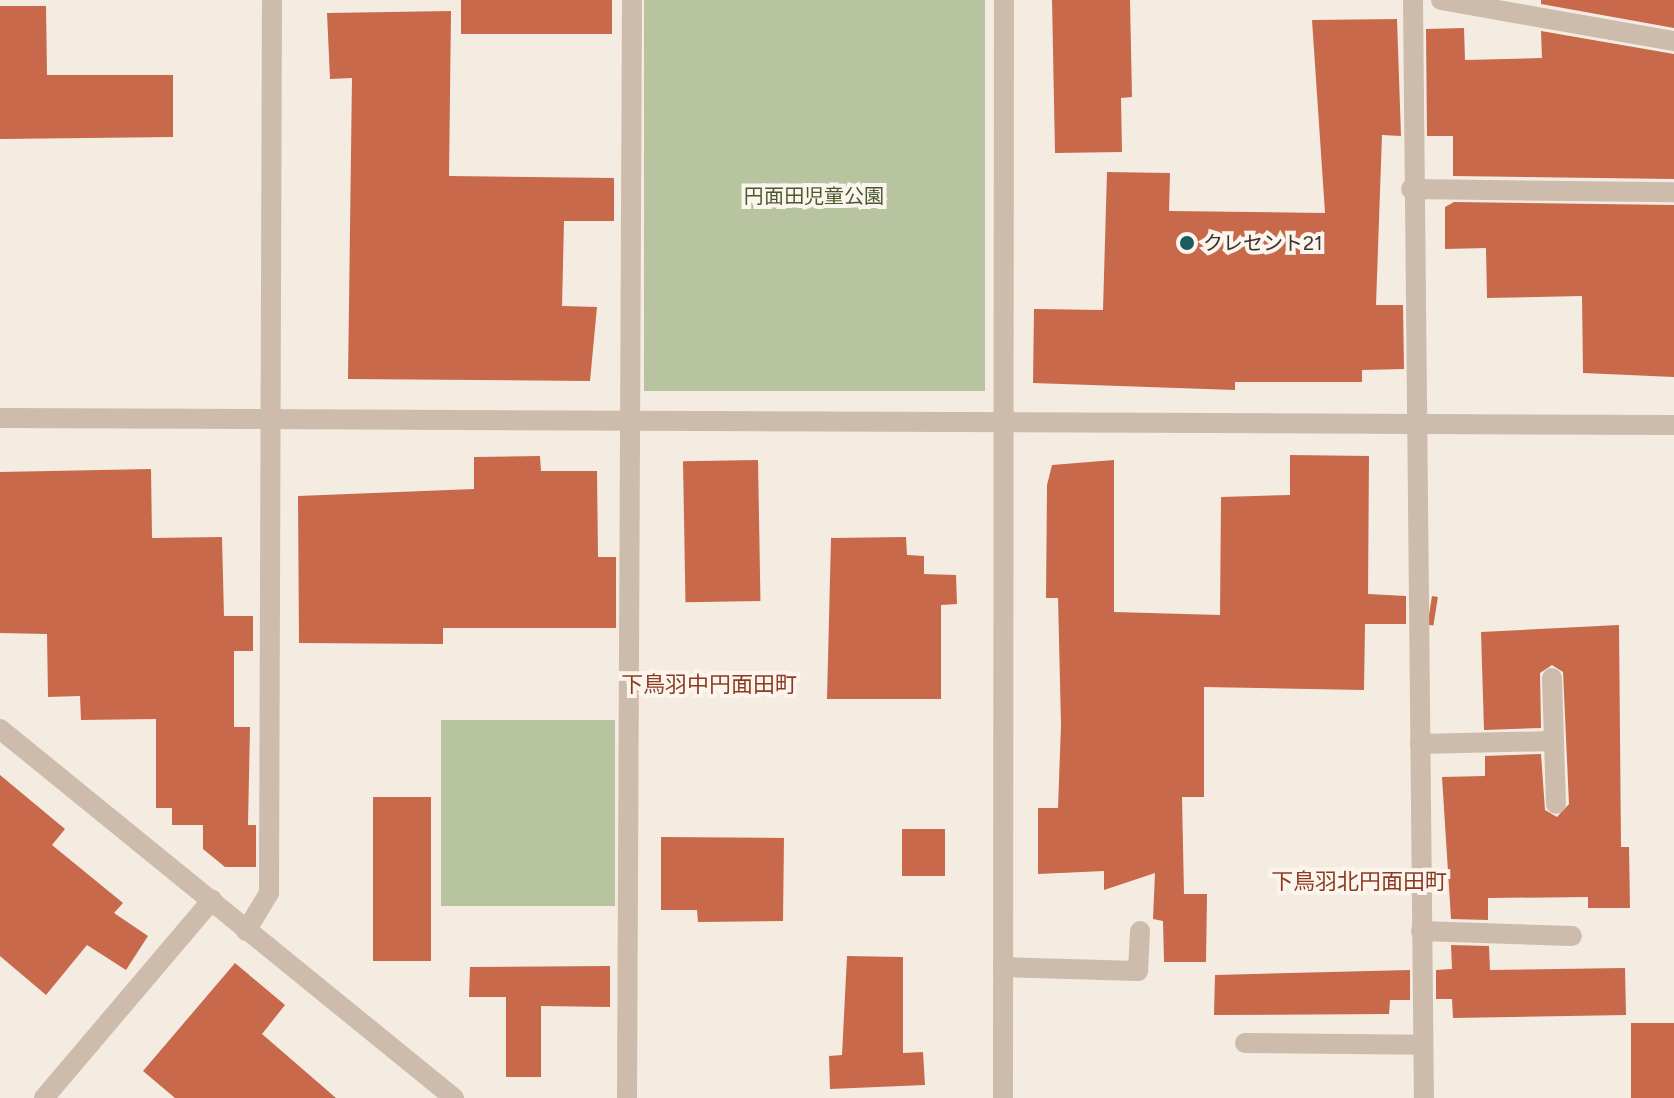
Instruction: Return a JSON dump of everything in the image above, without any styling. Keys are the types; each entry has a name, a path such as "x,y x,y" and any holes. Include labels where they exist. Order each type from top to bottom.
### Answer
{"street":[{"path":"246,931 269,893 272,0"},
{"path":"627,1098 632,0"},
{"path":"1003,1098 1004,0"},
{"path":"1413,0 1411,189 1424,1098"},
{"path":"1441,0 1674,41"},
{"path":"1411,189 1674,192"},
{"path":"0,418 1674,425"},
{"path":"1552,678 1556,804"},
{"path":"0,729 454,1098"},
{"path":"1420,744 1554,741"},
{"path":"44,1098 212,900"},
{"path":"1003,967 1138,971 1140,931"},
{"path":"1421,931 1572,936"},
{"path":"1245,1043 1423,1045"}],"green space":[{"name":"円面田児童公園","path":"644,0 985,0 985,391 644,391"},
{"path":"441,720 615,720 615,906 441,906"}],"building":[{"path":"461,0 612,0 612,34 461,34"},
{"path":"1052,0 1130,0 1132,97 1121,98 1122,152 1055,153"},
{"path":"1541,0 1674,0 1674,28 1541,4"},
{"path":"0,6 46,6 47,75 173,75 173,137 0,139"},
{"path":"451,11 449,176 614,178 614,221 564,221 562,306 597,307 590,381 348,379 352,78 330,79 327,13"},
{"path":"1397,19 1401,136 1382,135 1376,305 1403,305 1404,369 1362,370 1362,382 1235,382 1235,390 1033,383 1034,309 1103,310 1107,172 1170,173 1169,211 1325,213 1312,20"},
{"path":"1464,28 1465,60 1542,58 1541,31 1674,54 1674,179 1453,176 1453,136 1427,136 1426,29"},
{"path":"1454,202 1674,205 1674,377 1583,373 1582,296 1487,298 1486,248 1445,249 1445,207"},
{"path":"1290,455 1369,456 1368,594 1406,596 1406,624 1365,624 1364,690 1204,687 1204,797 1182,797 1184,894 1207,894 1206,962 1164,962 1163,921 1153,919 1155,873 1104,890 1104,871 1038,874 1038,808 1058,808 1061,725 1058,598 1046,598 1047,485 1052,465 1114,460 1114,612 1220,615 1221,497 1290,495"},
{"path":"540,456 541,471 597,471 598,557 616,557 616,628 443,628 443,644 299,643 298,496 474,489 474,457"},
{"path":"758,460 760,601 685,602 683,461"},
{"path":"151,469 152,538 222,537 224,616 253,616 253,651 234,651 234,727 250,727 248,825 256,825 256,867 225,867 203,849 203,825 172,825 172,808 156,808 156,719 81,720 80,696 48,697 47,634 0,633 0,472"},
{"path":"906,537 907,555 924,556 924,574 956,575 957,604 941,605 941,699 827,699 831,538"},
{"path":"1432,596 1438,597 1433,626 1427,625"},
{"path":"1619,625 1621,847 1629,847 1630,908 1588,908 1588,897 1488,898 1488,920 1451,919 1442,777 1485,776 1485,756 1541,754 1545,810 1557,817 1569,804 1563,672 1552,665 1540,673 1541,728 1484,730 1481,632"},
{"path":"0,775 65,829 52,845 123,903 114,913 148,936 126,970 87,945 46,995 0,956"},
{"path":"373,797 431,797 431,961 373,961"},
{"path":"902,829 945,829 945,876 902,876"},
{"path":"661,837 784,838 783,921 698,922 697,910 661,910"},
{"path":"1451,945 1489,946 1490,970 1625,968 1626,1015 1453,1018 1452,999 1436,999 1436,970 1452,969"},
{"path":"847,956 903,957 903,1053 923,1052 925,1085 830,1089 829,1056 842,1055"},
{"path":"235,963 285,1005 262,1034 336,1098 175,1098 143,1071"},
{"path":"610,966 610,1007 541,1006 541,1077 506,1077 506,997 469,997 470,967"},
{"path":"1410,970 1410,1000 1390,1000 1389,1014 1214,1015 1215,975"},
{"path":"1631,1023 1674,1023 1674,1098 1631,1098"}],"place":[{"name":"クレセント21","path":"1187,243"}],"district":[{"name":"下鳥羽中円面田町","path":"709,685"},
{"name":"下鳥羽北円面田町","path":"1359,882"}]}
